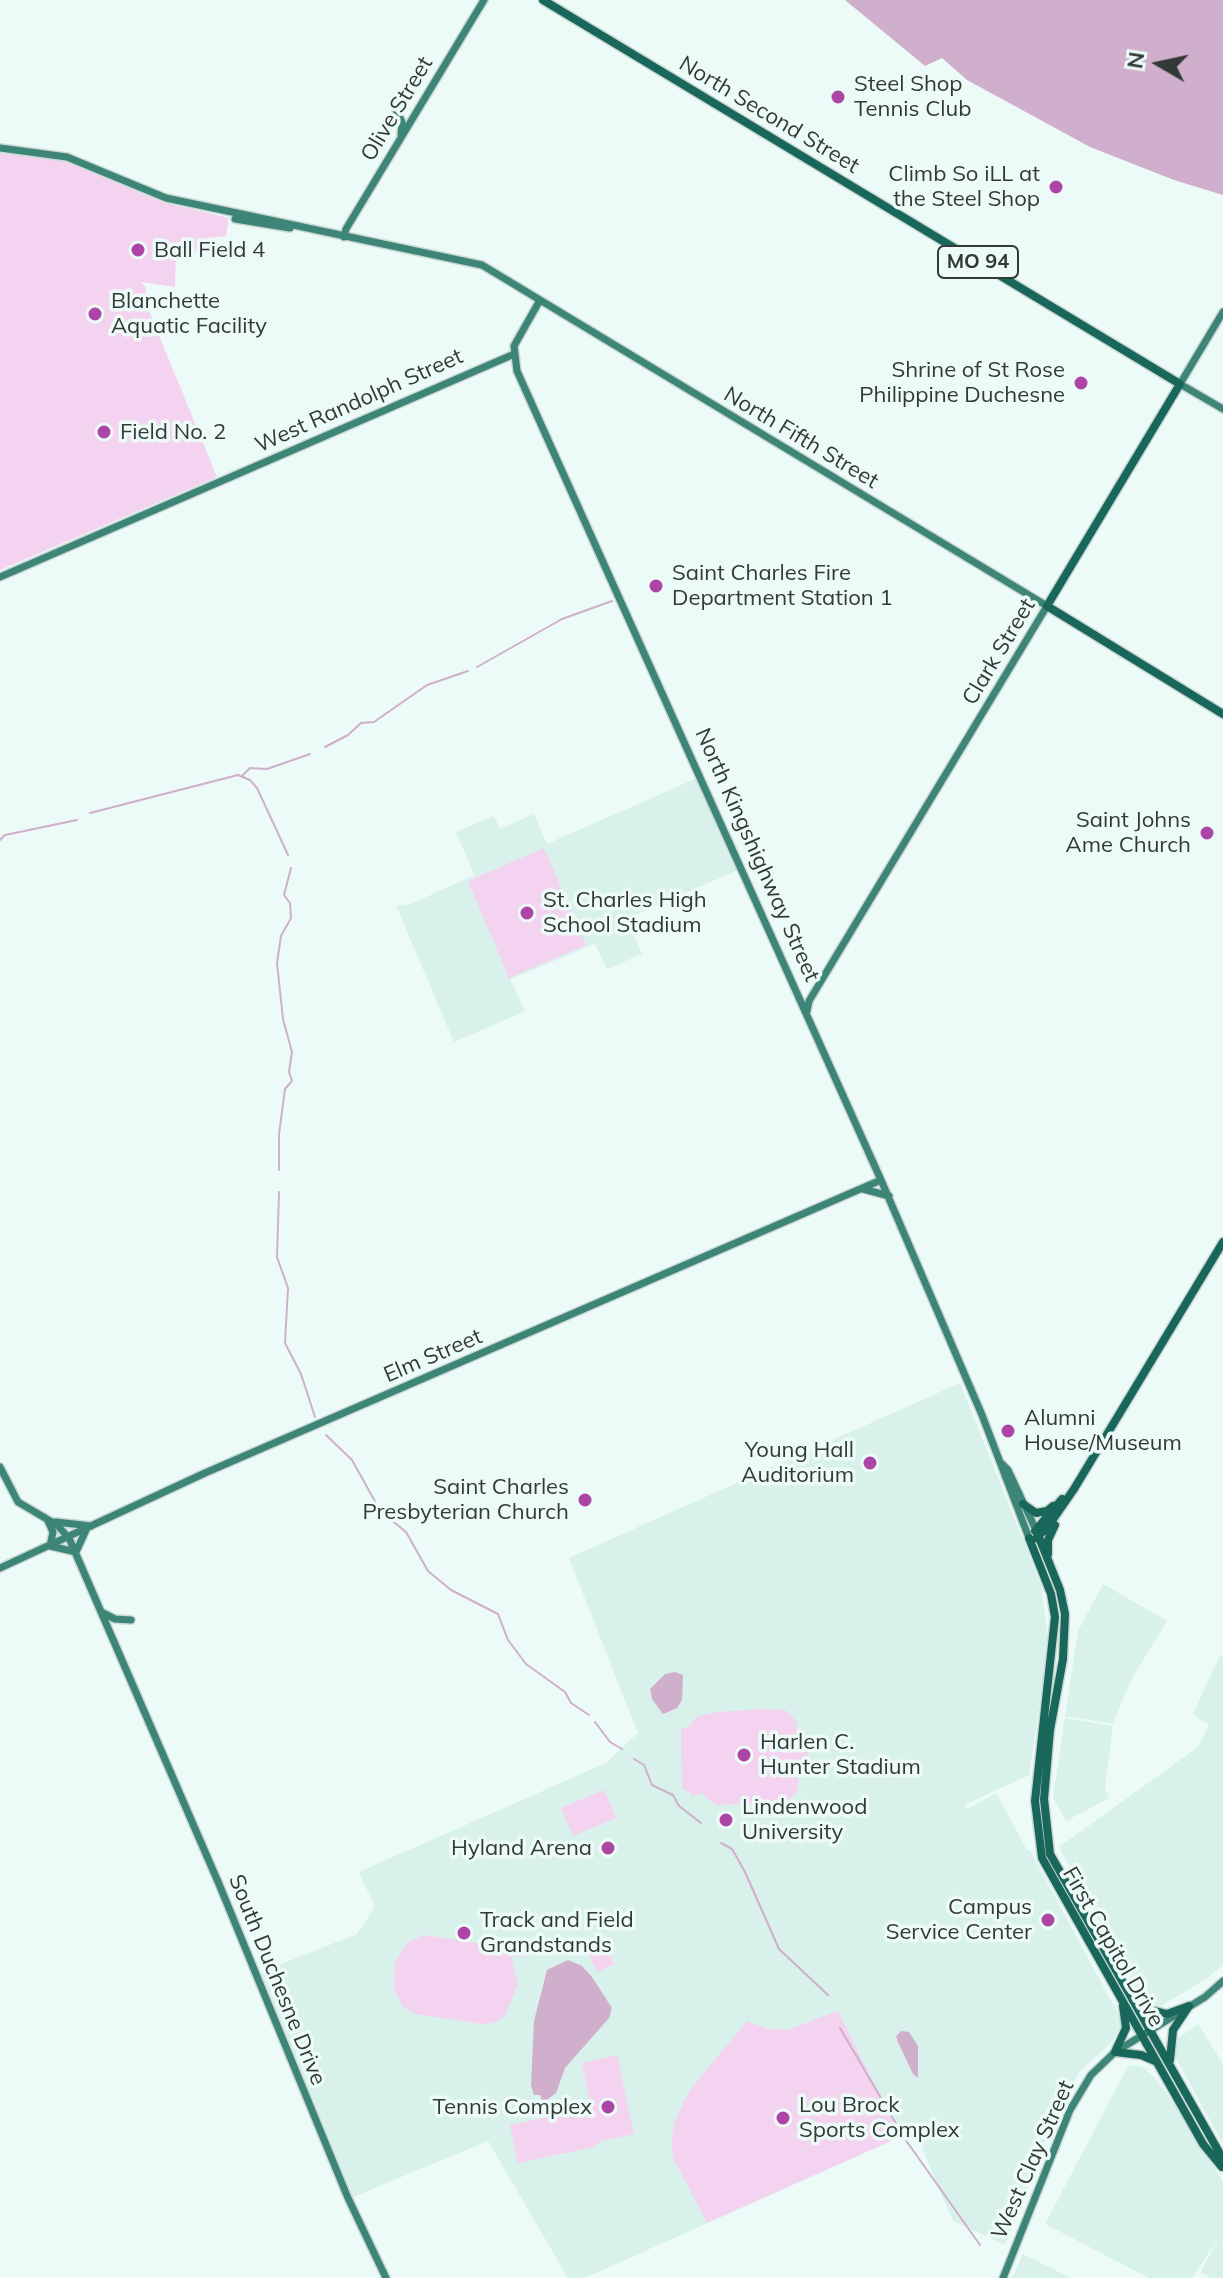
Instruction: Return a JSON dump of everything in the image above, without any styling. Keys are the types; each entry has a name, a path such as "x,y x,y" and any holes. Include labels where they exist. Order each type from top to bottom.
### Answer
{"main road":[{"name":"Olive Street","path":"344,237 484,0"},
{"name":"North Second Street","path":"543,0 1223,409"},
{"path":"396,110 402,122 401,138"},
{"name":"North Fifth Street","path":"0,150 65,161 172,202 478,263 1223,714"},
{"path":"512,355 516,340 540,300"},
{"name":"Clark Street","path":"807,1011 809,1001 1223,312"},
{"name":"West Randolph Street","path":"0,577 512,355"},
{"name":"North Kingshighway Street","path":"512,355 889,1196 1001,1463"},
{"name":"Elm Street","path":"0,1568 205,1473 881,1180"},
{"path":"861,1189 889,1196"},
{"path":"1047,1559 1050,1533 1072,1489 1223,1242"},
{"path":"1001,1463 1002,1473 1034,1535"},
{"path":"1001,1463 1008,1470 1034,1535"},
{"path":"0,1467 18,1502 48,1520 69,1538"},
{"path":"1023,1504 1036,1513 1047,1511 1072,1489"},
{"path":"1034,1535 1072,1489"},
{"path":"48,1520 90,1528 76,1552 50,1546 53,1532 48,1520"},
{"name":"First Capitol Drive","path":"1034,1535 1063,1601 1065,1641 1046,1773 1047,1838 1060,1876 1138,2005 1157,2063 1203,2144 1222,2168"},
{"name":"First Capitol Drive","path":"1034,1535 1055,1617 1036,1788 1038,1839 1052,1880 1115,1987 1171,2069 1219,2152 1222,2168"},
{"name":"South Duchesne Drive","path":"69,1538 348,2198 386,2278"},
{"path":"103,1613 115,1619 131,1620"},
{"name":"West Clay Street","path":"1003,2278 1070,2110 1091,2075 1115,2052 1223,1981"},
{"path":"1115,1987 1126,2015 1126,2028 1115,2052 1141,2055 1157,2063"},
{"path":"1138,2005 1155,2013 1167,2014 1189,2006"},
{"path":"1171,2069 1170,2039 1189,2006"}],"shaded area":[{"path":"845,0 1223,0 1223,195 1174,180 1090,147 967,80 942,58 925,66"},
{"path":"0,153 65,161 165,203 229,218 226,236 208,238 204,251 176,254 175,287 140,282 146,287 145,301 217,477 0,570"},
{"path":"697,778 738,870 627,919 642,954 607,969 595,944 510,979 525,1011 454,1042 396,906 411,904 474,875 456,832 494,816 500,829 534,814 547,844"},
{"name":"St. Charles High School Stadium","path":"544,848 586,945 509,978 468,881"},
{"name":"Lindenwood University","path":"960,1383 1041,1585 1049,1644 1029,1775 964,1805 967,1809 996,1793 1123,2023 1112,2042 1080,2071 1060,2103 1005,2245 953,2221 914,2130 585,2278 568,2278 488,2141 353,2197 261,1972 357,1934 375,1907 359,1872 606,1763 638,1733 569,1558"},
{"path":"1103,1584 1167,1621 1131,1680 1113,1724 1065,1716 1078,1631"},
{"path":"1220,1655 1223,1657 1223,1965 1158,2008 1146,2003 1139,1994 1059,1847 1198,1747 1209,1725 1193,1714"},
{"path":"675,1672 683,1675 682,1700 677,1708 663,1714 652,1699 650,1689 665,1674"},
{"name":"Harlen C. Hunter Stadium","path":"785,1710 797,1722 797,1739 807,1743 808,1770 798,1773 798,1790 788,1802 716,1805 701,1793 692,1797 682,1788 681,1728 687,1728 697,1717 715,1712"},
{"path":"1065,1718 1113,1726 1105,1787 1109,1798 1066,1821 1053,1798"},
{"path":"604,1790 616,1818 573,1836 561,1808"},
{"path":"424,1935 522,1950 521,1957 511,1956 518,1984 505,2016 493,2023 482,2024 416,2014 403,2007 394,1988 395,1962 407,1943"},
{"path":"604,1943 614,1964 597,1972 587,1950"},
{"path":"568,1960 582,1966 612,2008 609,2018 565,2068 556,2093 543,2103 540,2095 534,2095 531,2085 534,2021 547,1970"},
{"name":"Lou Brock Sports Complex","path":"838,2011 900,2137 707,2223 674,2160 671,2145 674,2123 689,2091 747,2021 768,2029 787,2030"},
{"path":"1198,2024 1223,2064 1223,2144 1176,2059 1174,2041"},
{"path":"901,2031 909,2032 918,2046 918,2078 913,2074 898,2042 896,2036"},
{"name":"Tennis Complex","path":"617,2055 634,2134 601,2141 594,2147 518,2163 510,2125 585,2109 591,2105 582,2063"},
{"path":"1128,2066 1141,2066 1155,2078 1183,2116 1223,2182 1223,2278 1211,2278 1201,2272 1218,2238 1192,2278 1149,2278 1045,2224"},
{"path":"1023,2254 1071,2278 1012,2278"}],"waterway":[{"path":"477,667 562,619 612,601"},
{"path":"325,747 348,735 361,723 374,722 427,685 468,671"},
{"path":"243,775 250,768 267,769 310,754"},
{"path":"90,813 238,775 250,780 257,788 288,855"},
{"path":"0,840 5,835 77,820"},
{"path":"279,1170 279,1134 285,1089 292,1081 289,1072 292,1052 283,1019 277,963 281,936 291,918 290,903 284,895 291,868"},
{"path":"279,1192 277,1257 288,1288 285,1343 301,1374 315,1417"},
{"path":"326,1435 352,1460 377,1505"},
{"path":"384,1514 406,1532 428,1571 451,1590 498,1614 508,1640 526,1664 565,1692 571,1703 589,1715"},
{"path":"595,1722 610,1742 622,1749"},
{"path":"634,1759 644,1765 652,1785 673,1795 679,1806 701,1823"},
{"path":"721,1843 732,1849 745,1872 779,1949 828,1995"},
{"path":"840,2028 905,2139 980,2245"}],"place":[{"name":"Steel Shop Tennis Club","path":"838,97"},
{"name":"Climb So iLL at the Steel Shop","path":"1056,187"},
{"name":"Ball Field 4","path":"138,250"},
{"name":"Blanchette Aquatic Facility","path":"95,314"},
{"name":"Shrine of St Rose Philippine Duchesne","path":"1081,383"},
{"name":"Field No. 2","path":"104,432"},
{"name":"Saint Charles Fire Department Station 1","path":"656,586"},
{"name":"Saint Johns Ame Church","path":"1207,833"},
{"name":"St. Charles High School Stadium","path":"527,913"},
{"name":"Alumni House/Museum","path":"1008,1431"},
{"name":"Young Hall Auditorium","path":"870,1463"},
{"name":"Saint Charles Presbyterian Church","path":"585,1500"},
{"name":"Harlen C. Hunter Stadium","path":"744,1755"},
{"name":"Lindenwood University","path":"726,1820"},
{"name":"Hyland Arena","path":"608,1848"},
{"name":"Campus Service Center","path":"1048,1920"},
{"name":"Track and Field Grandstands","path":"464,1933"},
{"name":"Tennis Complex","path":"608,2107"},
{"name":"Lou Brock Sports Complex","path":"783,2118"}]}
